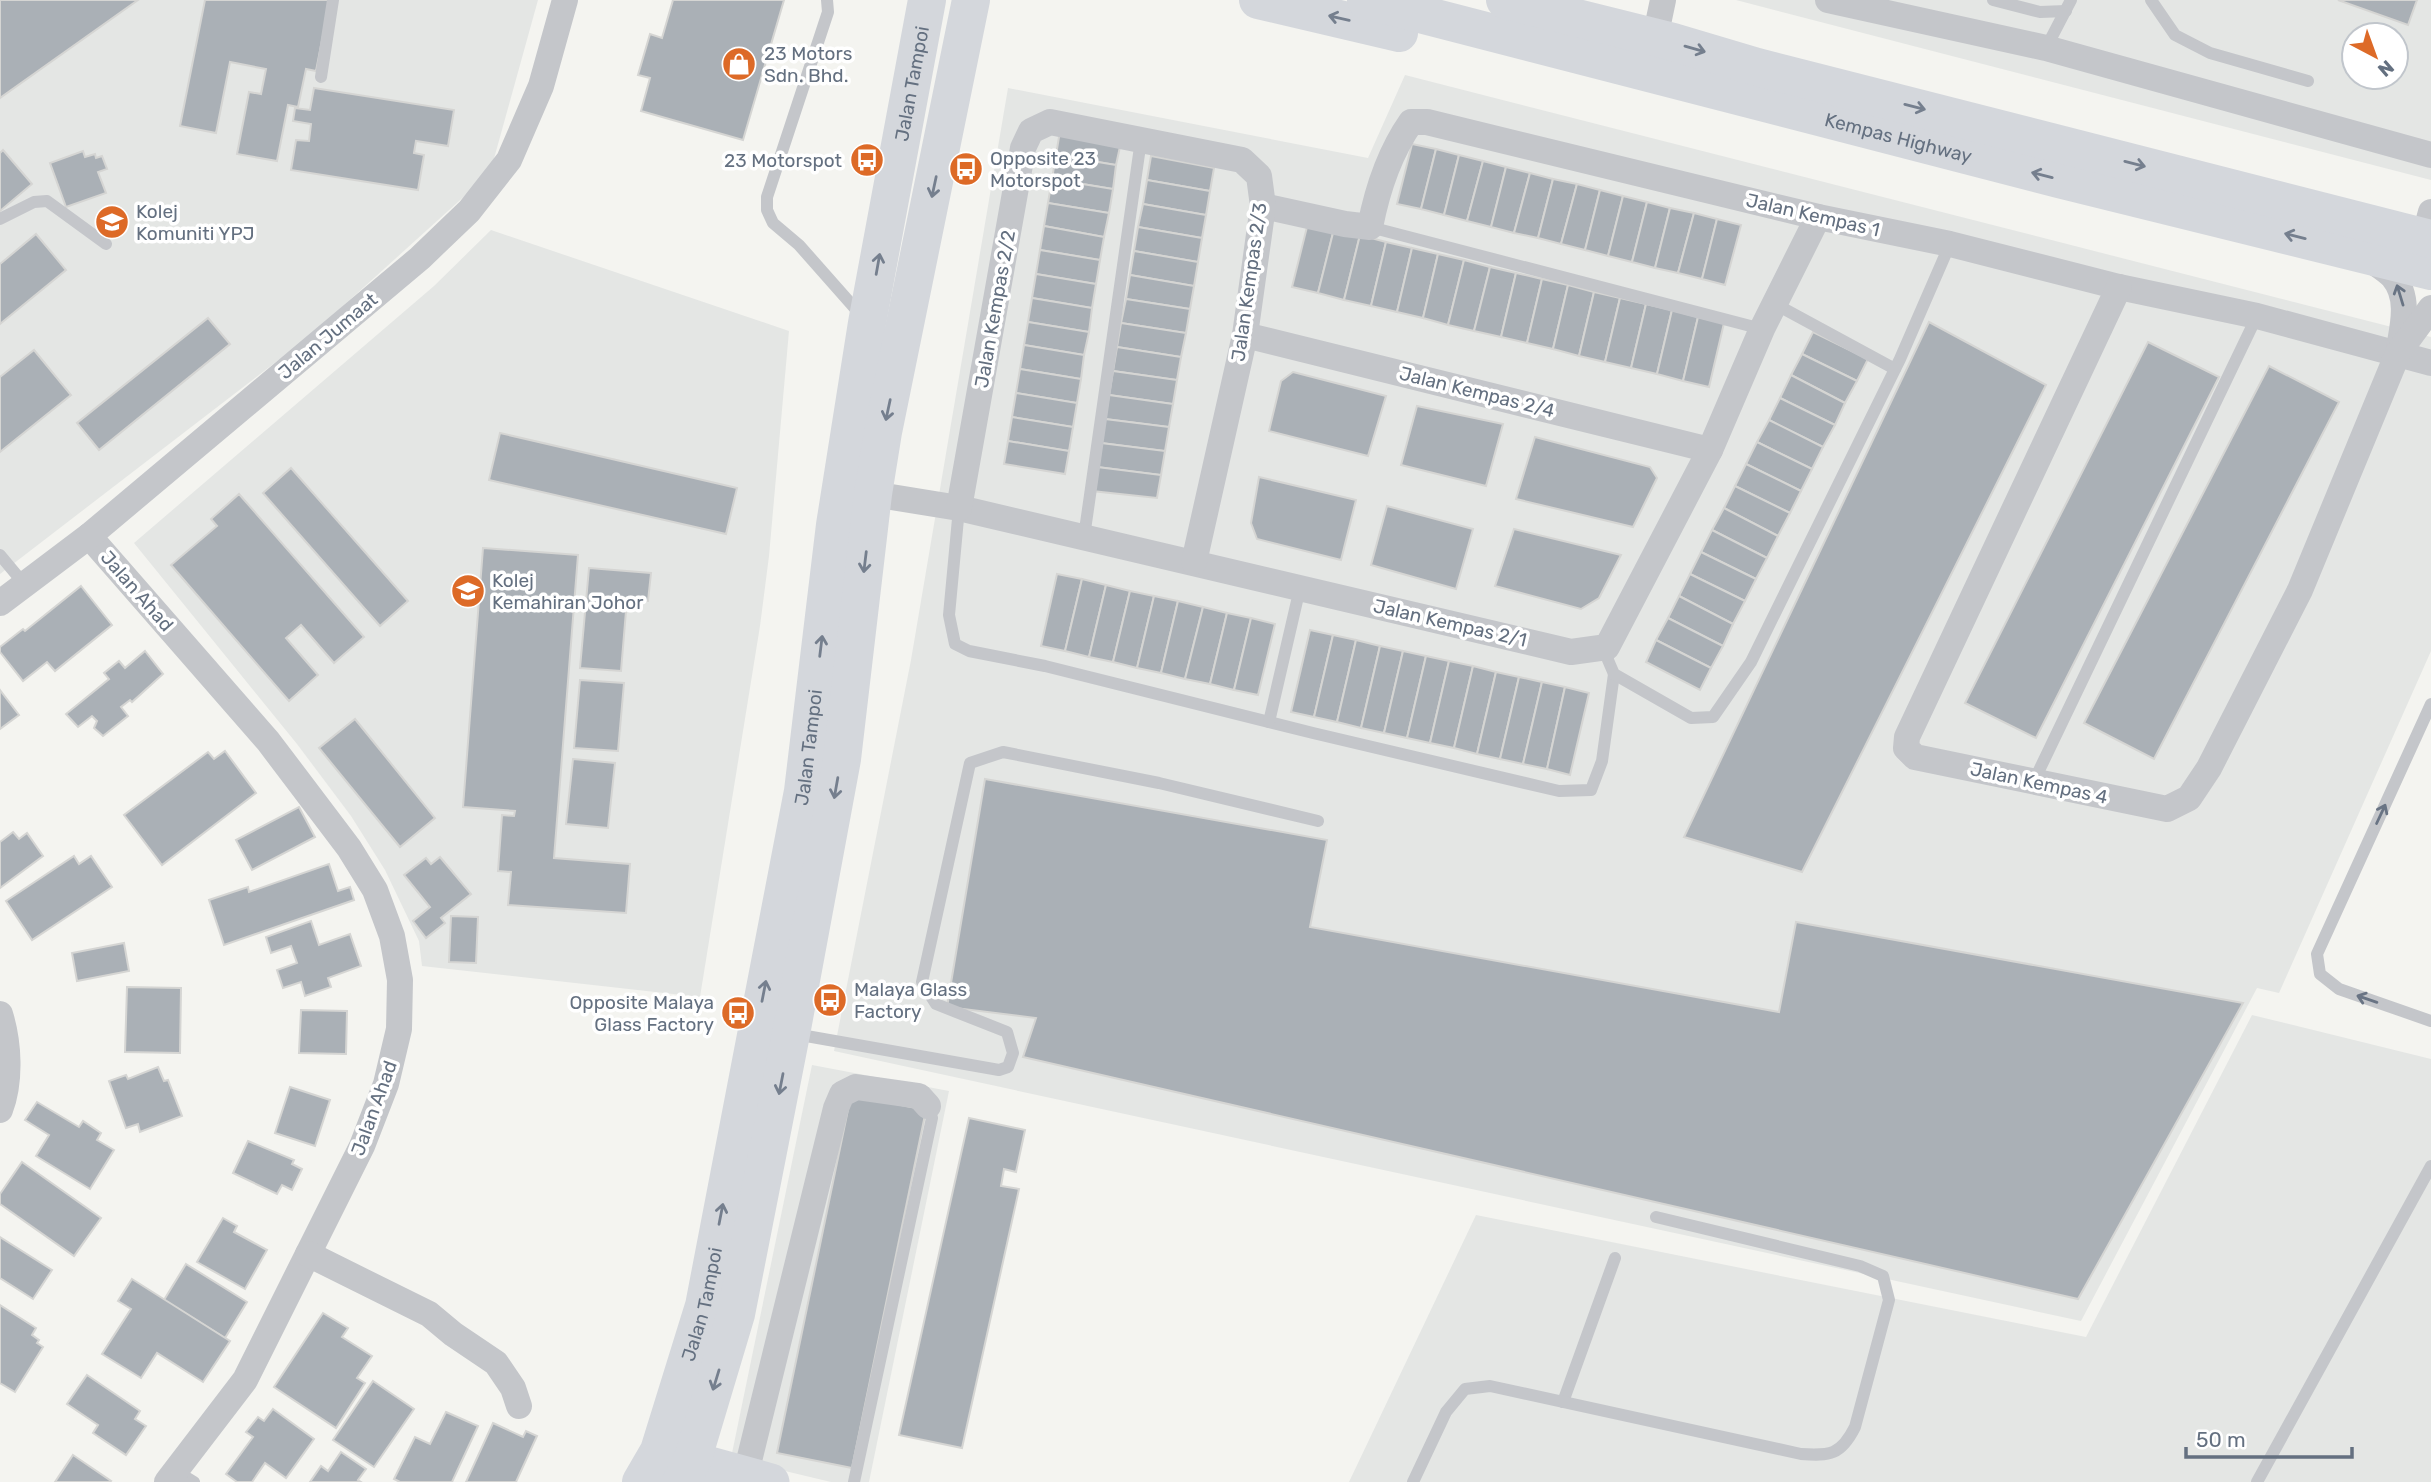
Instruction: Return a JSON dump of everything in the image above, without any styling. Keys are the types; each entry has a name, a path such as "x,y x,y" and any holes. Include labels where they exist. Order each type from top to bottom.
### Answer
{"main road":[{"path":"886,219 888,138 909,8 908,0"},
{"name":"Jalan Tampoi","path":"668,1469 704,1306 803,791 835,524 867,323 927,0"},
{"name":"Jalan Tampoi","path":"668,1469 736,1314 792,1034 842,759 883,432 971,0"},
{"path":"945,136 974,27 986,0"},
{"path":"1258,0 1405,35 1626,68"},
{"name":"Kempas Highway","path":"1366,0 2059,179 2361,252 2429,240"},
{"name":"Kempas Highway","path":"1505,0 2429,240"},
{"path":"1575,0 1605,26"}],"street":[{"name":"Jalan Jumaat","path":"0,603 89,536 420,258 469,211 509,160 541,86 565,0"},
{"path":"1655,38 1663,0"},
{"path":"1828,0 2046,48 2431,155"},
{"name":"Jalan Kempas 2/3","path":"1049,122 1242,160 1259,176 1263,206 1245,335 1194,562"},
{"name":"Jalan Kempas 2/2","path":"959,508 1023,148 1031,131 1049,122"},
{"name":"Jalan Kempas 1","path":"1370,227 1375,204 1400,138 1411,122 1426,122 1818,217 1950,244 2119,287 2257,316 2431,363"},
{"path":"1263,206 1370,227"},
{"path":"1607,647 1710,450 1762,329 1818,217"},
{"path":"2361,252 2393,277 2403,296 2404,319 2398,353"},
{"name":"Jalan Kempas 4","path":"2119,287 1907,737 1906,748 1914,757 2167,809 2189,798 2208,768 2300,590 2398,353"},
{"path":"2398,353 2431,308"},
{"name":"Jalan Kempas 2/4","path":"1245,335 1710,450"},
{"path":"835,524 851,506 873,495"},
{"name":"Jalan Kempas 2/1","path":"873,495 959,508 1571,652 1607,647"},
{"name":"Jalan Ahad","path":"89,536 268,741 316,802 375,890 393,936 400,980 399,1029 386,1084 362,1146 244,1380 179,1478"},
{"path":"0,1014 7,1060 4,1099 0,1110"},
{"path":"668,1469 758,1479 836,1108 842,1094 856,1087 919,1096 928,1106"},
{"path":"308,1254 429,1314 496,1363 513,1388 519,1406"}],"lane":[{"path":"321,77 333,0"},
{"path":"827,0 828,12 767,197 767,210 773,223 807,253 867,323"},
{"path":"1993,0 2040,12 2069,6"},
{"path":"2151,0 2175,35 2210,53 2308,81"},
{"path":"2046,48 2069,6"},
{"path":"1084,537 1141,140"},
{"path":"0,219 34,202 47,201 106,244"},
{"path":"1370,227 1762,329"},
{"path":"1614,674 1691,718 1713,717 1751,662 1895,369 1950,244"},
{"path":"1775,304 1895,369"},
{"path":"2033,783 2257,316"},
{"path":"959,508 949,615 956,644 969,651 1045,666 1559,791 1591,790 1602,761 1614,674 1608,660 1607,647"},
{"path":"0,555 25,585"},
{"path":"1269,722 1300,588"},
{"path":"2431,704 2317,954 2320,974 2339,989 2431,1021"},
{"path":"792,1034 999,1070 1008,1067 1013,1053 1007,1032 936,1004 922,982 970,763 1003,752 1159,783 1318,821"},
{"path":"854,1482 932,1118 928,1106"},
{"path":"2257,1482 2431,1166"},
{"path":"1413,1482 1446,1412 1465,1389 1490,1386 1801,1454 1825,1455 1846,1444 1855,1427 1889,1300 1883,1276 1860,1266 1656,1217"},
{"path":"1563,1402 1615,1258"}],"shaded area":[{"path":"0,0 538,0 490,173 311,335 0,574"},
{"path":"1736,0 2431,0 2431,180"},
{"path":"1405,75 2431,337 2431,651 2279,993 2257,988 2081,1321 834,1051 911,660 1008,88 1368,158"},
{"name":"Kolej Kemahiran Johor","path":"491,230 789,331 769,556 760,626 700,997 422,966 419,941 385,870 351,816 297,744 134,543 434,286"},
{"path":"2252,1015 2431,1059 2431,1482 1349,1482 1476,1215 2086,1337"},
{"path":"812,1065 949,1091 869,1482 831,1482 731,1458"}],"building":[{"path":"0,0 138,0 0,98"},
{"path":"205,0 330,0 316,71 306,69 298,107 288,105 277,161 237,154 249,92 261,94 266,69 230,62 216,133 180,126"},
{"path":"673,0 784,0 743,140 641,111 650,78 638,75 650,34 662,38"},
{"path":"2338,0 2417,0 2409,21 2397,21"},
{"path":"314,88 454,110 448,146 416,141 414,153 424,155 418,190 291,170 296,140 309,141 311,124 293,121 295,108 310,110"},
{"path":"1060,131 1121,142 1116,165 1056,155"},
{"path":"1412,144 1436,149 1421,209 1397,204"},
{"path":"1436,149 1459,155 1444,215 1421,209"},
{"path":"3,150 32,184 0,211 0,153"},
{"path":"83,151 85,157 95,154 96,158 102,156 107,169 98,172 106,193 66,207 50,163"},
{"path":"1056,155 1116,165 1113,189 1052,179"},
{"path":"1459,155 1483,161 1467,221 1444,215"},
{"path":"1151,156 1214,168 1210,191 1147,180"},
{"path":"1483,161 1506,167 1491,227 1467,221"},
{"path":"1506,167 1530,173 1514,233 1491,227"},
{"path":"1530,173 1553,179 1538,238 1514,233"},
{"path":"1052,179 1113,189 1109,213 1048,203"},
{"path":"1553,179 1577,184 1561,244 1538,238"},
{"path":"1147,180 1210,191 1206,215 1143,204"},
{"path":"1577,184 1600,190 1585,250 1561,244"},
{"path":"1600,190 1623,196 1608,256 1585,250"},
{"path":"1623,196 1647,202 1632,262 1608,256"},
{"path":"1647,202 1670,208 1655,268 1632,262"},
{"path":"1048,203 1109,213 1104,237 1044,226"},
{"path":"1143,204 1206,215 1202,238 1138,227"},
{"path":"1670,208 1694,213 1678,273 1655,268"},
{"path":"1694,213 1717,219 1702,279 1678,273"},
{"path":"1717,219 1741,225 1725,285 1702,279"},
{"path":"1308,223 1334,229 1318,293 1292,287"},
{"path":"1044,226 1104,237 1100,260 1040,250"},
{"path":"1138,227 1202,238 1198,262 1134,251"},
{"path":"1334,229 1360,235 1344,300 1318,293"},
{"path":"36,234 66,270 0,324 0,264"},
{"path":"1360,235 1386,242 1371,306 1344,300"},
{"path":"1386,242 1412,248 1397,312 1371,306"},
{"path":"1412,248 1438,254 1423,318 1397,312"},
{"path":"1040,250 1100,260 1096,284 1036,274"},
{"path":"1134,251 1198,262 1194,286 1130,275"},
{"path":"1438,254 1464,260 1448,325 1423,318"},
{"path":"1464,260 1490,267 1474,331 1448,325"},
{"path":"1490,267 1516,273 1501,337 1474,331"},
{"path":"1516,273 1542,279 1527,343 1501,337"},
{"path":"1036,274 1096,284 1092,308 1032,298"},
{"path":"1130,275 1194,286 1190,309 1126,299"},
{"path":"1542,279 1568,285 1553,349 1527,343"},
{"path":"1568,285 1594,292 1579,356 1553,349"},
{"path":"1594,292 1620,298 1605,362 1579,356"},
{"path":"1032,298 1092,308 1089,332 1028,322"},
{"path":"1620,298 1646,304 1631,368 1605,362"},
{"path":"1126,299 1190,309 1186,333 1121,323"},
{"path":"1646,304 1672,310 1657,374 1631,368"},
{"path":"1672,310 1698,317 1683,381 1657,374"},
{"path":"1698,317 1724,323 1709,387 1683,381"},
{"path":"208,318 230,344 99,450 77,423"},
{"path":"1028,322 1089,332 1084,355 1024,345"},
{"path":"1929,322 2046,385 1802,872 1684,837"},
{"path":"1121,323 1186,333 1181,357 1117,347"},
{"path":"1813,332 1868,359 1857,381 1802,354"},
{"path":"2148,342 2219,377 2036,738 1965,703"},
{"path":"1024,345 1084,355 1081,379 1020,369"},
{"path":"1117,347 1181,357 1177,380 1113,371"},
{"path":"34,350 71,395 0,452 0,377"},
{"path":"1802,354 1857,381 1845,403 1791,375"},
{"path":"2269,366 2339,402 2154,759 2084,723"},
{"path":"1020,369 1081,379 1077,403 1016,393"},
{"path":"1113,371 1177,380 1173,404 1109,395"},
{"path":"1293,372 1386,396 1368,456 1269,431 1281,381"},
{"path":"1791,375 1845,403 1835,425 1780,398"},
{"path":"1016,393 1077,403 1073,427 1012,417"},
{"path":"1109,395 1173,404 1169,427 1105,419"},
{"path":"1780,398 1835,425 1823,447 1769,420"},
{"path":"1417,406 1503,424 1486,486 1401,465"},
{"path":"1012,417 1073,427 1069,451 1008,441"},
{"path":"1105,419 1169,427 1165,451 1101,443"},
{"path":"1769,420 1823,447 1812,469 1757,442"},
{"path":"500,433 737,488 726,534 489,480"},
{"path":"1535,437 1650,467 1657,478 1633,527 1516,499"},
{"path":"1008,441 1069,451 1065,474 1004,464"},
{"path":"1757,442 1812,469 1801,491 1746,464"},
{"path":"1101,443 1165,451 1161,475 1097,467"},
{"path":"1746,464 1801,491 1790,513 1735,486"},
{"path":"1097,467 1161,475 1157,498 1092,491"},
{"path":"291,468 408,601 380,626 263,493"},
{"path":"1259,477 1356,500 1341,560 1257,539 1251,523"},
{"path":"1735,486 1790,513 1778,536 1724,508"},
{"path":"239,494 364,637 334,663 301,625 286,638 318,675 289,701 171,565 217,526 211,519"},
{"path":"1387,506 1473,529 1456,589 1371,565"},
{"path":"1724,508 1778,536 1767,558 1712,530"},
{"path":"1514,529 1621,555 1599,598 1581,609 1495,586"},
{"path":"1712,530 1767,558 1756,579 1701,552"},
{"path":"483,548 578,555 554,858 630,864 626,913 508,905 511,872 498,871 502,815 514,816 515,811 463,807"},
{"path":"1701,552 1756,579 1745,601 1690,574"},
{"path":"589,568 651,573 648,601 627,599 621,671 580,668"},
{"path":"1057,574 1082,579 1065,651 1041,646"},
{"path":"1690,574 1745,601 1733,624 1679,596"},
{"path":"1082,579 1106,585 1089,657 1065,651"},
{"path":"1106,585 1130,591 1113,662 1089,657"},
{"path":"81,586 112,625 55,671 47,662 23,681 0,652 0,647 23,629 25,631"},
{"path":"1130,591 1154,596 1137,668 1113,662"},
{"path":"1154,596 1178,601 1161,673 1137,668"},
{"path":"1679,596 1733,624 1723,646 1668,618"},
{"path":"1178,601 1203,607 1185,679 1161,673"},
{"path":"1203,607 1227,613 1210,684 1185,679"},
{"path":"1227,613 1251,618 1234,690 1210,684"},
{"path":"1251,618 1275,624 1258,695 1234,690"},
{"path":"1668,618 1723,646 1711,668 1656,640"},
{"path":"1310,630 1333,635 1314,717 1291,712"},
{"path":"1333,635 1356,640 1337,722 1314,717"},
{"path":"1356,640 1380,646 1361,728 1337,722"},
{"path":"1656,640 1711,668 1700,690 1646,662"},
{"path":"1380,646 1403,651 1384,733 1361,728"},
{"path":"145,651 163,674 132,702 130,700 121,707 128,716 103,736 94,728 97,721 92,716 78,727 66,714 109,679 104,673 119,661 125,668"},
{"path":"1403,651 1426,656 1407,738 1384,733"},
{"path":"1426,656 1449,661 1430,743 1407,738"},
{"path":"1449,661 1473,666 1454,748 1430,743"},
{"path":"1473,666 1496,672 1477,754 1454,748"},
{"path":"1496,672 1519,677 1500,759 1477,754"},
{"path":"1519,677 1542,682 1523,764 1500,759"},
{"path":"580,680 624,683 618,751 574,748"},
{"path":"1542,682 1565,687 1547,769 1523,764"},
{"path":"1565,687 1589,693 1570,775 1547,769"},
{"path":"0,690 19,715 0,729"},
{"path":"355,719 435,818 400,847 319,748"},
{"path":"225,751 256,793 162,865 124,815 208,752 214,759"},
{"path":"573,759 615,763 608,828 566,824"},
{"path":"985,779 1327,840 1310,927 1779,1012 1796,922 2243,1003 2078,1299 1023,1057 1036,1018 947,1007"},
{"path":"299,807 315,837 252,870 236,840"},
{"path":"13,832 19,839 27,833 43,856 0,888 0,842"},
{"path":"74,856 79,864 91,856 112,887 32,940 6,901"},
{"path":"440,857 471,894 441,918 445,923 426,938 413,921 430,907 404,875 426,858 431,864"},
{"path":"329,864 338,891 350,887 354,900 224,945 209,900 248,887 249,892"},
{"path":"451,916 478,917 476,963 449,962"},
{"path":"311,921 319,945 350,934 361,966 328,978 331,987 305,996 301,982 283,988 277,970 297,963 291,946 271,953 266,937"},
{"path":"124,943 129,971 77,981 72,953"},
{"path":"127,987 181,988 180,1053 125,1052"},
{"path":"301,1010 347,1011 346,1054 299,1053"},
{"path":"158,1067 164,1081 168,1080 182,1116 140,1132 138,1124 126,1128 109,1081 126,1075 128,1079"},
{"path":"290,1087 330,1100 315,1146 275,1133"},
{"path":"851,1095 926,1110 852,1468 777,1453"},
{"path":"37,1102 79,1127 83,1121 101,1133 97,1140 114,1150 90,1189 36,1156 49,1135 25,1120"},
{"path":"969,1118 1025,1130 1016,1172 1004,1169 1001,1186 1019,1189 962,1448 899,1435"},
{"path":"248,1141 294,1160 292,1164 302,1169 292,1190 282,1185 277,1194 233,1173"},
{"path":"22,1162 101,1218 74,1256 0,1204 0,1194"},
{"path":"223,1218 237,1226 234,1232 267,1250 245,1289 197,1262"},
{"path":"0,1237 52,1270 33,1299 0,1278"},
{"path":"186,1264 247,1302 225,1338 164,1300"},
{"path":"132,1279 230,1341 203,1382 157,1353 141,1378 102,1354 131,1309 118,1301"},
{"path":"0,1305 36,1328 32,1335 43,1347 15,1392 0,1383"},
{"path":"323,1313 348,1328 342,1337 372,1356 357,1378 365,1383 336,1428 274,1387"},
{"path":"87,1375 140,1411 135,1419 146,1426 126,1455 93,1433 98,1425 67,1404"},
{"path":"373,1381 414,1409 374,1467 333,1440"},
{"path":"273,1409 314,1439 286,1478 265,1463 252,1482 237,1482 226,1474 253,1437 246,1432 258,1417 264,1421"},
{"path":"446,1412 478,1426 452,1482 400,1482 394,1479 415,1437 430,1444"},
{"path":"493,1423 523,1437 526,1431 537,1436 516,1482 466,1482"},
{"path":"341,1452 366,1469 358,1480 361,1482 310,1482 321,1466 328,1471"},
{"path":"73,1455 111,1481 55,1482"}],"place":[{"name":"23 Motors Sdn. Bhd.","path":"739,64"},
{"name":"23 Motorspot","path":"867,160"},
{"name":"Opposite 23 Motorspot","path":"966,169"},
{"name":"Kolej Komuniti YPJ","path":"112,222"},
{"name":"Kolej Kemahiran Johor","path":"468,591"},
{"name":"Malaya Glass Factory","path":"830,1000"},
{"name":"Opposite Malaya Glass Factory","path":"738,1013"}]}
